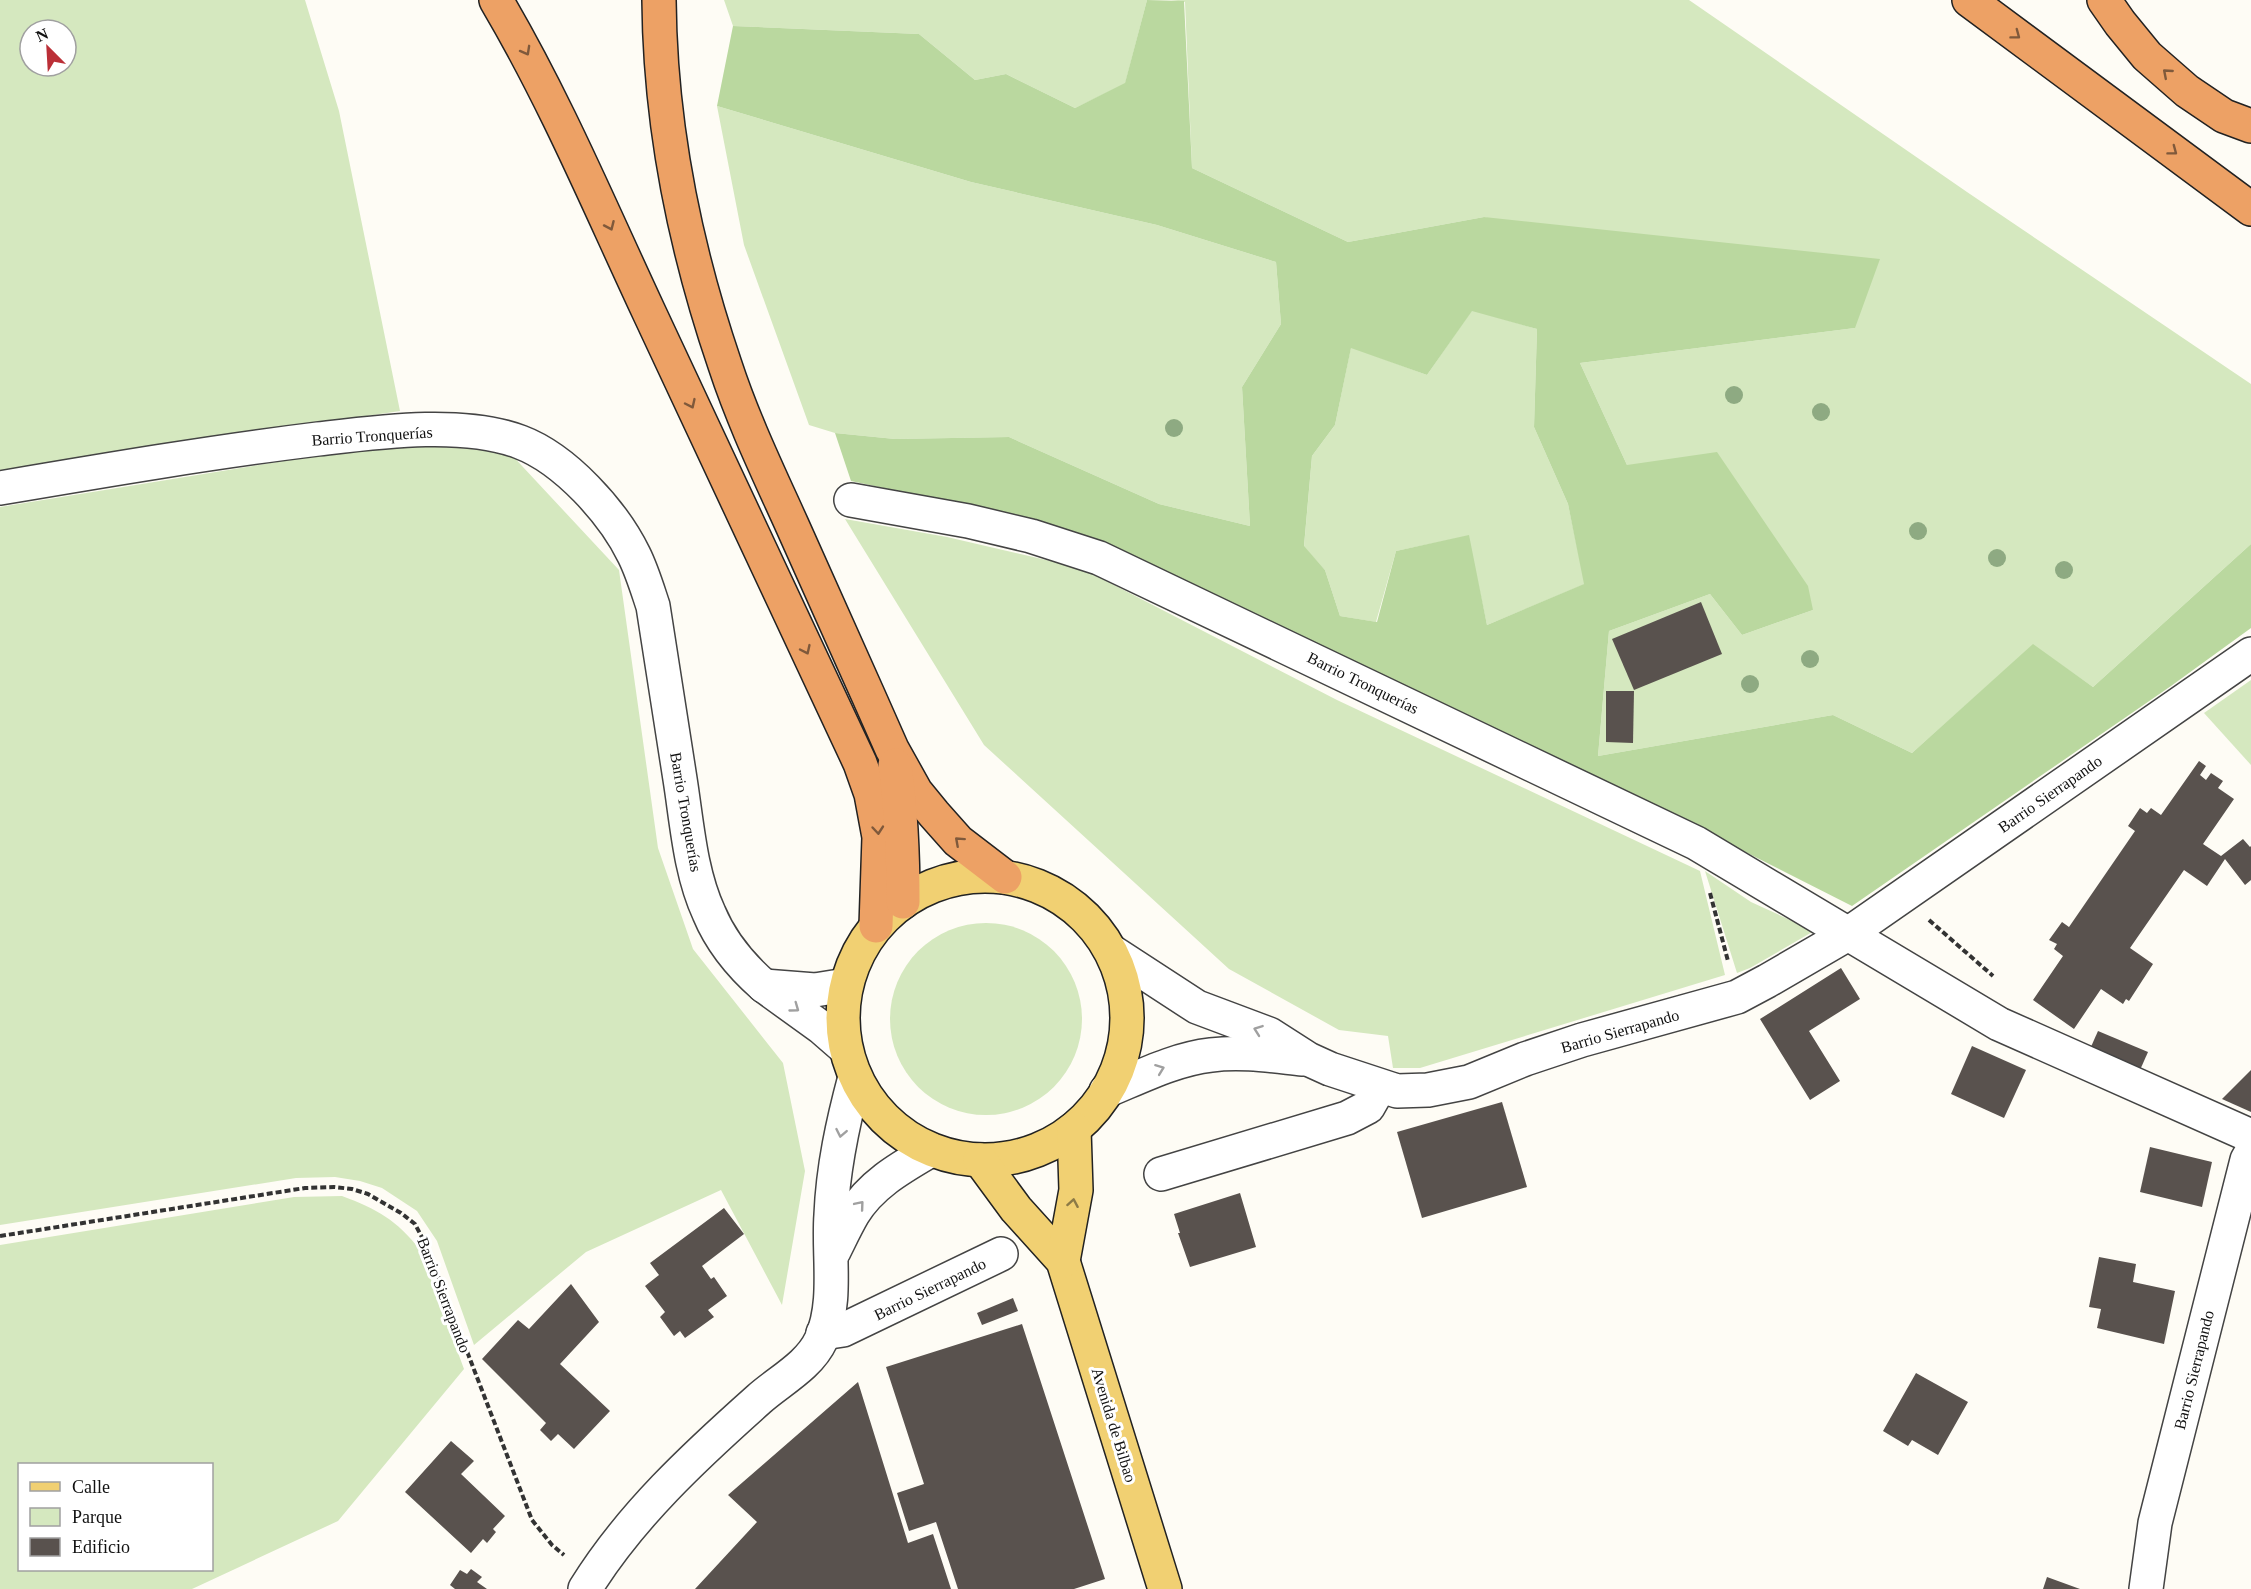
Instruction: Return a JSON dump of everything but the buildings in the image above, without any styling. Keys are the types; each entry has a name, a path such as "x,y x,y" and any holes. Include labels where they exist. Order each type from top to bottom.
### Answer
{"highway":[{"path":"496,0 525,50 570,138 655,326 860,763 871,794 879,837 876,926"},
{"path":"659,0 659,49 666,116 699,284 725,367 750,431 892,749 916,792 958,840 1005,877"},
{"path":"1969,0 2251,209"},
{"path":"2104,0 2147,56 2171,77 2224,116 2251,126"},
{"path":"892,749 902,828 903,902"}],"main road":[{"path":"1005,877 1031,883 1055,894 1077,909 1096,928 1111,951 1122,978 1127,1007 1126,1027 1119,1065 1106,1091 1092,1111 1074,1129 1030,1152 1005,1159 980,1160 955,1157 931,1150 907,1137 886,1120 868,1100 850,1062 842,1018 846,985 858,954 876,926 903,902 934,885 960,878 1005,877"},
{"path":"1063,1261 1076,1190 1074,1129"},
{"path":"980,1160 1016,1209 1063,1261"},
{"name":"Avenida de Bilbao","path":"1063,1261 1165,1589"}],"street":[{"name":"Barrio Tronquerías","path":"0,488 284,443 411,430 496,435 540,452 583,487 615,525 634,555 644,578 653,606 689,840 708,913 724,942 742,966 764,986 822,1028 850,1062"},
{"name":"Barrio Tronquerías","path":"851,500 968,521 1031,536 1099,558 1696,843 1848,934"},
{"name":"Barrio Sierrapando","path":"1308,1059 1330,1070 1397,1091 1428,1090 1469,1082 1525,1059 1571,1044 1737,997 1848,934 2251,654"},
{"path":"1848,934 1998,1024 2251,1136"},
{"path":"1111,951 1197,1007 1269,1034 1308,1059"},
{"path":"764,986 815,990 846,985"},
{"path":"1106,1091 1164,1067 1209,1055 1245,1053 1308,1059"},
{"path":"588,1584 608,1554 648,1506 760,1398 801,1366 821,1342 828,1317 833,1178 850,1062"},
{"path":"1161,1174 1347,1118 1368,1107 1380,1086"},
{"path":"832,1255 854,1212 868,1196 887,1177 931,1150"},
{"name":"Barrio Sierrapando","path":"2146,1589 2155,1523 2244,1171 2251,1153"},
{"name":"Barrio Sierrapando","path":"823,1333 843,1330 1001,1254"}],"path":[{"path":"1696,843 1737,997"},
{"path":"1899,899 1931,922 1999,982"},
{"name":"Barrio Sierrapando","path":"0,1236 305,1188 352,1189 387,1203 415,1224 426,1245 532,1520 588,1584"}],"green space":[{"path":"0,0 305,0 339,111 400,411 0,471"},
{"path":"724,0 1147,0 1125,84 1075,108 1006,74 975,80 919,34 733,26"},
{"path":"1147,0 1184,1 1192,168 1348,242 1484,217 1880,259 1855,328 1580,363 1627,465 1717,452 1808,586 1813,610 1742,635 1710,594 1609,631 1598,756 1833,715 1912,753 2033,644 2093,687 2251,544 2251,628 2171,686 1852,906 1633,795 1005,514 851,481 835,433 895,439 1009,437 1159,504 1250,526 1242,387 1281,324 1276,262 1157,225 971,182 717,106 733,26 919,34 975,80 1006,74 1075,108 1125,83","holes":["1472,311 1537,329 1534,427 1568,504 1584,584 1487,625 1469,535 1396,551 1377,622 1340,616 1325,570 1304,546 1312,456 1335,425 1351,348 1427,375"]},
{"path":"1171,0 1689,0 2251,384 2251,544 2093,687 2033,645 1912,753 1833,715 1598,756 1609,631 1710,594 1742,635 1813,610 1627,465 1580,363 1855,328 1484,217 1348,242 1192,168 1185,2"},
{"path":"717,106 971,182 1157,225 1276,262 1281,324 1242,387 1250,526 1159,504 1009,437 895,439 835,433 809,425 744,245"},
{"path":"1472,310 1537,329 1534,427 1568,504 1585,584 1487,625 1468,536 1396,551 1376,622 1340,616 1325,570 1304,547 1312,456 1335,425 1351,347 1427,375"},
{"path":"394,443 509,452 619,570 658,848 693,949 783,1063 805,1171 782,1305 721,1190 586,1252 474,1345 437,1241 417,1211 382,1188 360,1181 335,1177 296,1178 0,1225 0,507"},
{"path":"845,519 947,537 1081,568 1337,700 1700,871 1725,975 1420,1068 1393,1068 1388,1036 1339,1030 1229,969 984,745"},
{"path":"2251,680 2251,765 2204,713"},
{"path":"1705,871 1751,902 1814,931 1750,968 1737,973"},
{"path":"977,923 995,923 1023,930 1040,939 1054,951 1066,965 1075,982 1082,1019 1075,1056 1066,1073 1054,1087 1040,1099 1023,1108 995,1115 977,1115 949,1108 932,1099 906,1073 894,1047 890,1028 890,1010 897,982 906,965 932,939 958,927"},
{"path":"342,1196 386,1217 420,1250 464,1369 338,1521 192,1589 0,1589 0,1245 294,1197"}]}
